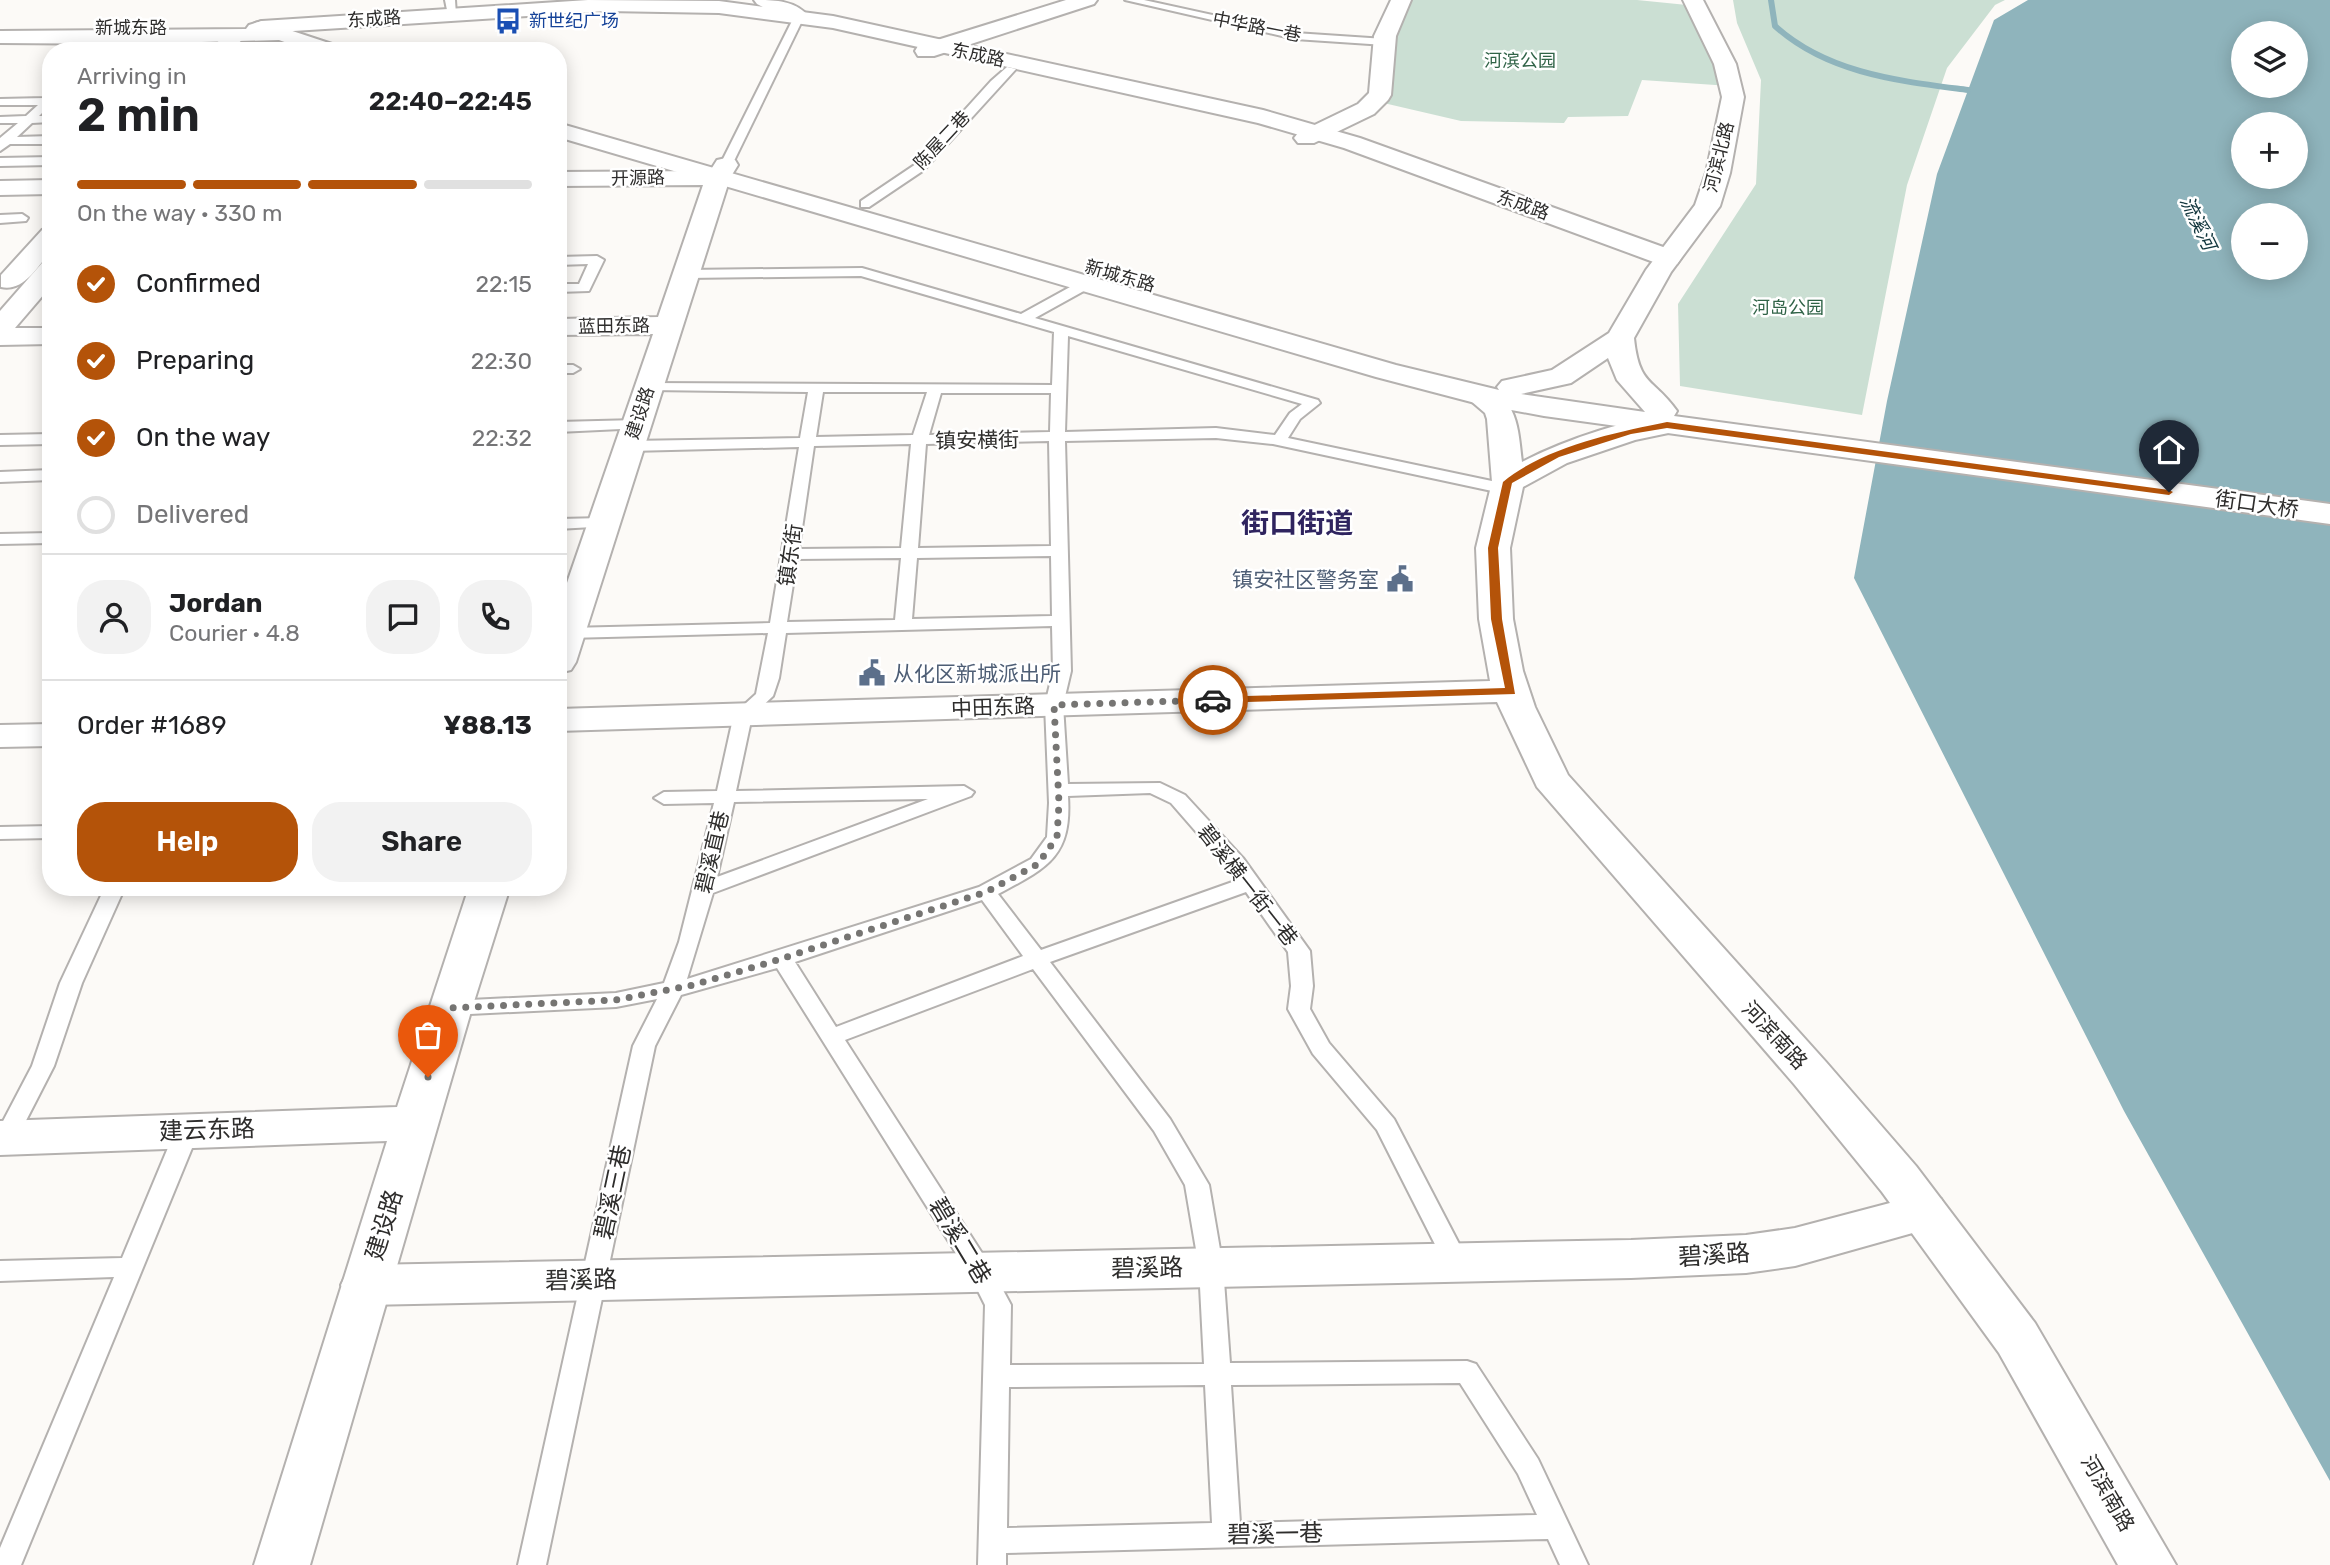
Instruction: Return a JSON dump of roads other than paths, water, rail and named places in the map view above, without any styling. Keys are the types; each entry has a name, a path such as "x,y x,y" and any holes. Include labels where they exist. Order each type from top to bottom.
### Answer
{"street":[{"path":"764,0 797,20 840,0"},
{"path":"932,49 1087,0"},
{"path":"1311,135 1366,109 1380,95 1385,41 1392,16 1401,0"},
{"name":"河滨北路","path":"1512,387 1561,377 1620,338 1664,264 1707,206 1718,173 1733,97 1725,64 1693,0"},
{"name":"东成路","path":"248,39 451,7 719,7 797,20 1218,105 1311,135 1333,146 1664,264"},
{"name":"东成路","path":"248,39 621,13 797,20"},
{"name":"新城东路","path":"2,36 248,39 268,42"},
{"name":"新城东路","path":"2,36 81,42"},
{"name":"新城东路","path":"163,42 248,39"},
{"name":"东成路","path":"932,49 1311,135"},
{"name":"新城东路","path":"567,120 1086,284 1386,371 1479,395 1675,419"},
{"name":"新城东路","path":"567,132 865,204 1451,372 1512,387 1675,419"},
{"name":"开源路","path":"567,179 722,171"},
{"name":"建设路","path":"567,636 722,171"},
{"path":"0,188 42,187"},
{"path":"0,292 42,245"},
{"path":"0,328 42,279"},
{"name":"蓝田东路","path":"567,327 669,326"},
{"path":"0,337 42,337"},
{"path":"1620,338 1621,361 1627,376 1640,392 1675,419"},
{"name":"河滨南路","path":"1479,395 1499,409 1502,419 1507,486 1493,548 1499,632 1512,691 1533,745 1551,779 1658,904 1810,1073 1899,1179 2017,1338 2148,1565"},
{"path":"1507,486 1556,456 1675,419"},
{"name":"街口大桥","path":"1675,419 2330,499"},
{"name":"街口大桥","path":"1675,419 2330,514"},
{"name":"中田东路","path":"567,720 1512,691"},
{"path":"0,736 42,735"},
{"name":"建设路","path":"282,1565 414,1123 487,896"},
{"name":"建云东路","path":"3,1138 414,1123"},
{"name":"碧溪路","path":"366,1284 1457,1263 1746,1254 1795,1247 1924,1212"}],"lane":[{"name":"中华路一巷","path":"1130,0 1295,36 1385,41"},
{"path":"1158,6 1172,0"},
{"path":"722,171 797,20"},
{"name":"陈屋二巷","path":"865,204 919,167 1011,69"},
{"path":"0,102 42,99"},
{"path":"2,143 42,106"},
{"path":"0,120 42,119"},
{"path":"2,143 42,141"},
{"path":"0,162 42,161"},
{"path":"0,219 22,218"},
{"path":"567,261 597,260 584,288 567,288"},
{"path":"686,274 862,272 1312,403 1295,416 1279,440"},
{"path":"1022,319 1086,284"},
{"path":"450,1008 616,1000 673,989 782,959 986,892 1038,864 1057,837 1054,705 1062,671 1057,438 1061,331"},
{"path":"649,386 1058,389"},
{"name":"镇东街","path":"743,714 764,696 770,678 816,387"},
{"path":"903,625 919,440 935,388"},
{"name":"镇安横街","path":"567,428 633,435 807,443 1057,438 1164,432 1216,433 1279,440 1507,486"},
{"path":"0,440 42,439"},
{"path":"0,477 42,475"},
{"path":"567,524 604,523"},
{"path":"0,539 42,538"},
{"path":"790,554 1059,551"},
{"path":"567,648 778,629 1061,621"},
{"name":"碧溪直巷","path":"673,989 690,942 704,890 743,714"},
{"name":"碧溪横一街一巷","path":"1058,790 1153,787 1178,799 1236,863 1299,951 1302,986 1299,1009 1321,1048 1386,1125 1457,1263"},
{"path":"664,798 964,792 704,890"},
{"path":"0,833 42,832"},
{"path":"832,1037 1037,959 1250,883"},
{"path":"986,892 1162,1125 1197,1185 1210,1267 1227,1536"},
{"path":"3,1138 43,1066 71,983 112,896"},
{"name":"碧溪二巷","path":"782,959 980,1271 998,1305 992,1553"},
{"name":"碧溪三巷","path":"532,1565 643,1046 673,989"},
{"path":"7,1565 187,1131"},
{"path":"0,1271 131,1267"},
{"path":"997,1377 1467,1372 1528,1467 1574,1565"},
{"name":"碧溪一巷","path":"992,1553 1227,1536 1558,1527"}],"water":[{"name":"流溪河","path":"2028,0 2330,0 2330,1481 2124,1111 1854,578 1887,401 1937,174 1994,20"}],"waterway":[{"path":"1771,0 1775,26 1818,55 1866,73 1968,90"}],"place":[{"name":"新世纪广场","path":"508,21"},
{"name":"镇安社区警务室","path":"1400,579"},
{"name":"从化区新城派出所","path":"872,673"}],"district":[{"name":"街口街道","path":"1297,523"}],"park label":[{"name":"河滨公园","path":"1520,61"},
{"name":"河岛公园","path":"1788,308"}]}
